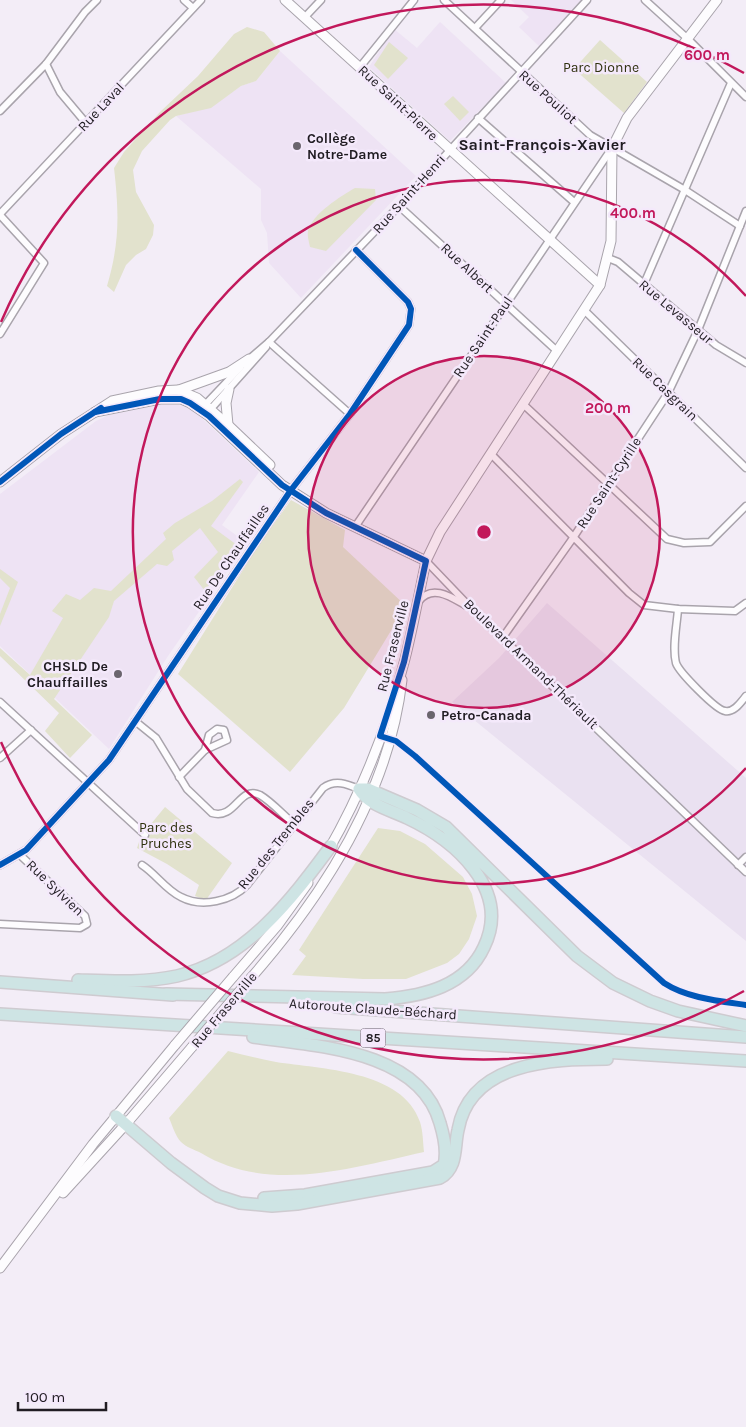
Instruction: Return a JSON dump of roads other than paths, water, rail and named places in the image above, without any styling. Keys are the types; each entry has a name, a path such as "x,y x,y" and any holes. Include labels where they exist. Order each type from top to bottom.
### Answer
{"highway":[{"path":"166,994 385,999 408,997 441,988 456,980 471,968 486,944 490,925 489,900 480,877 464,857 439,835 359,790"},
{"path":"370,795 417,810 446,827 565,945 586,964 613,982 650,1001 678,1011 746,1026"},
{"path":"0,977 138,980 177,976 208,965 233,951 273,918 331,846"},
{"name":"Autoroute Claude-Béchard","path":"0,982 746,1037"},
{"name":"Autoroute Claude-Béchard","path":"0,1014 746,1062"},
{"path":"130,1022 315,1046 369,1058 389,1066 414,1081 430,1099 441,1126 445,1163 440,1169 433,1172 278,1198 243,1196 197,1182"},
{"path":"116,1116 171,1163 211,1193 251,1205 272,1206 308,1203 427,1182 444,1176 452,1165 460,1118 470,1100 489,1081 510,1071 540,1063 572,1060 746,1062"}],"main road":[{"name":"Rue Saint-Pierre","path":"286,0 548,240 600,285"},
{"name":"Rue Fraserville","path":"39,1218 126,1124 281,944 315,898 344,851 370,795 397,711 404,662 426,561 440,532 600,285 611,241 612,148 627,118 717,0"},
{"path":"178,390 229,372 249,358"},
{"path":"228,425 226,403 229,389"},
{"name":"Boulevard Armand-Thériault","path":"0,482 62,434 112,401 125,397 178,390 187,392 206,409 282,485 310,504 426,561"},
{"name":"Boulevard Armand-Thériault","path":"95,412 140,401 170,398 190,402 206,409 228,425 286,481 291,490"},
{"name":"Rue Fraserville","path":"0,1268 93,1144 290,910 331,846 359,790 380,736 404,662"}],"street":[{"path":"0,111 46,64 85,12 97,0"},
{"path":"184,0 193,8"},
{"name":"Rue Laval","path":"0,214 201,0"},
{"path":"305,17 321,0"},
{"path":"360,67 414,0"},
{"name":"Rue Pouliot","path":"444,0 574,122 612,148 685,190 740,226"},
{"path":"475,28 501,0"},
{"name":"Rue Saint-Henri","path":"206,409 229,389 270,342 399,206 587,0"},
{"path":"645,0 688,39 746,97"},
{"path":"46,64 60,92 86,123"},
{"path":"644,284 731,83"},
{"path":"478,118 574,202"},
{"name":"Rue Saint-Paul","path":"354,527 612,148"},
{"name":"Rue Albert","path":"399,206 557,351"},
{"name":"Rue Saint-Cyrille","path":"503,637 573,538 668,393 698,330 746,211"},
{"path":"0,214 44,263 0,334"},
{"name":"Rue De Chauffailles","path":"0,865 20,855 109,760 291,490 350,414 409,325 411,309 408,302 356,250"},
{"name":"Rue Levasseur","path":"608,258 618,262 722,350 746,363"},
{"name":"Rue Casgrain","path":"584,310 746,468"},
{"path":"270,342 350,414"},
{"name":"Rue Saint-Henri","path":"206,409 249,358 270,342"},
{"path":"523,404 667,539 684,543 710,542 746,506"},
{"path":"491,454 637,600 651,607 735,611 746,603"},
{"name":"Boulevard Armand-Thériault","path":"426,561 471,608 746,872"},
{"path":"417,604 422,598 436,592 447,595 471,608"},
{"path":"678,609 676,656 681,671 716,706 725,712 735,708 746,696"},
{"path":"0,702 145,835"},
{"path":"135,721 163,746 179,777 198,800 212,812 224,813 234,807 243,796 255,794 264,798 294,824"},
{"path":"0,758 31,730"},
{"path":"179,777 205,750"},
{"name":"Rue des Trembles","path":"142,865 182,897 209,902 227,899 247,885 316,794 328,784 339,783 359,790"},
{"name":"Rue Sylvien","path":"0,924 80,928 87,924 85,916 20,855"},
{"path":"738,865 746,857"}],"place":[{"name":"Collège Notre-Dame","path":"297,146"},
{"name":"CHSLD De Chauffailles","path":"118,674"},
{"name":"Petro-Canada","path":"431,715"}],"district":[{"name":"Saint-François-Xavier","path":"542,144"}],"park label":[{"name":"Parc Dionne","path":"601,67"},
{"name":"Parc des Pruches","path":"166,836"}]}
